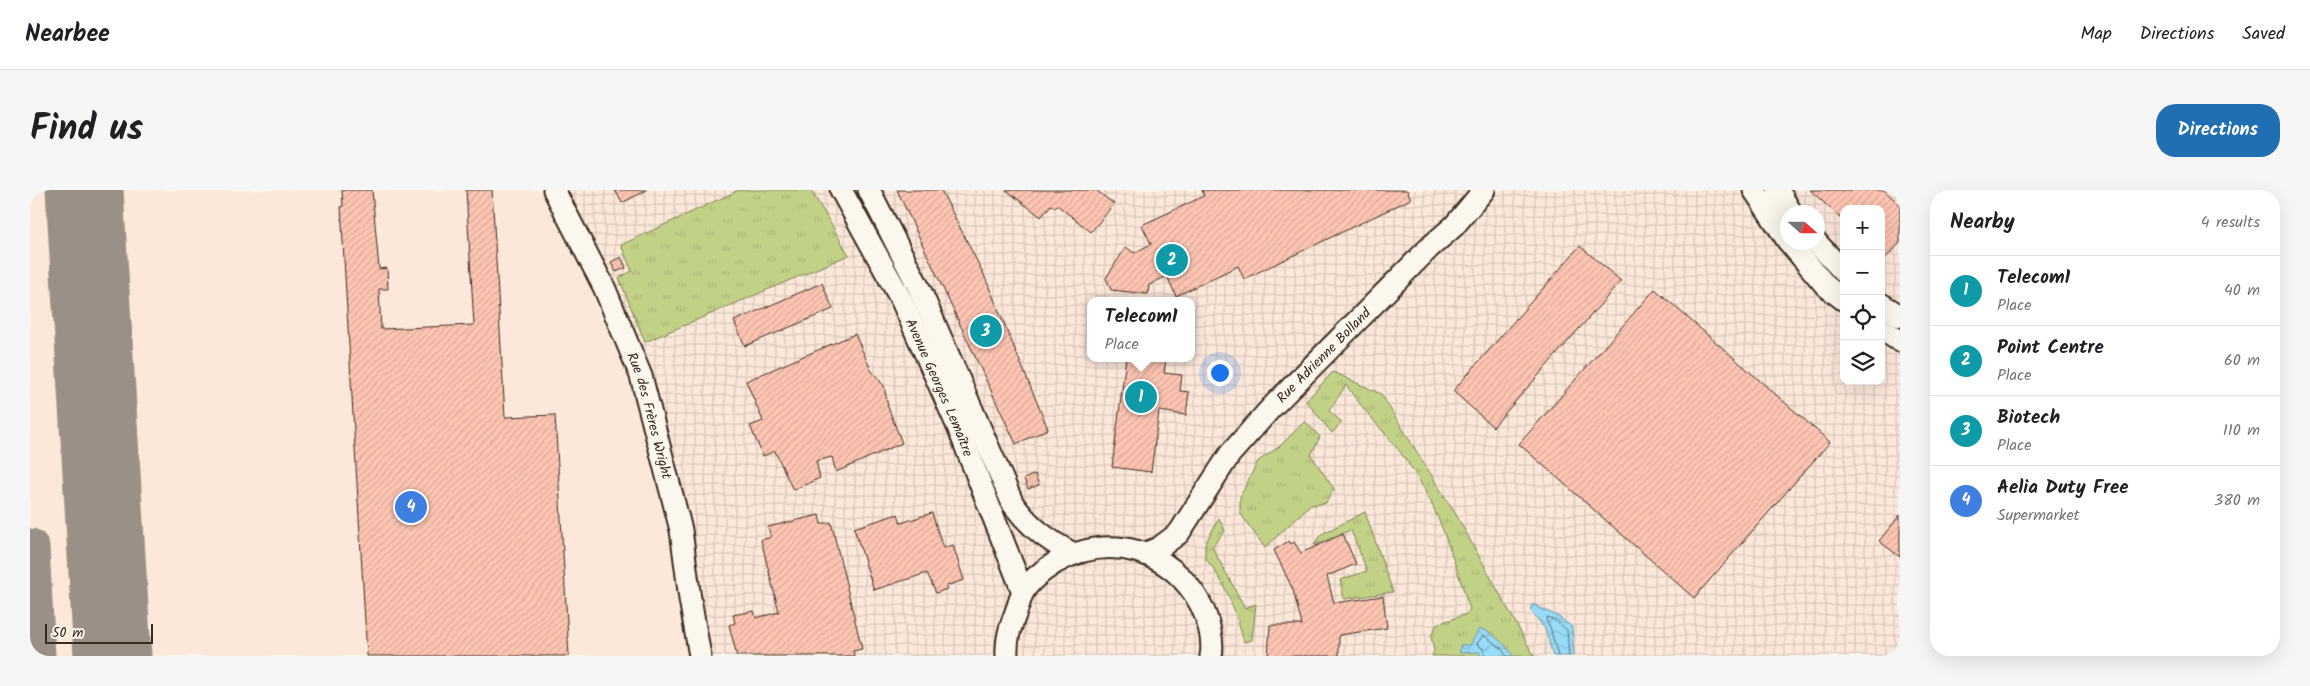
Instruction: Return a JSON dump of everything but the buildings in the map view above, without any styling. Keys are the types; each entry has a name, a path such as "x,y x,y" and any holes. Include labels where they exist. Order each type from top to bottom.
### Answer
{"street":[{"name":"Rue des Frères Wright","path":"554,190 604,287 641,376 681,530 688,591 700,656"},
{"name":"Avenue Georges Lemaître","path":"841,190 902,301 958,428 1023,592"},
{"name":"Avenue Georges Lemaître","path":"869,190 920,290 1014,504 1026,522 1047,540 1072,554"},
{"name":"Rue Adrienne Bolland","path":"1146,553 1160,548 1179,534 1230,454 1271,408 1430,247 1454,226 1484,190"},
{"path":"1754,190 1780,230"},
{"path":"1778,190 1787,205"},
{"path":"1795,250 1826,286 1840,297"},
{"path":"1823,250 1840,268"},
{"path":"1885,307 1900,316"},
{"path":"1885,332 1900,342"},
{"name":"Rue Adrienne Bolland","path":"1176,572 1179,534"},
{"path":"1007,656 1006,639 1023,592 1045,569 1072,554 1086,549 1112,547 1146,553 1176,572 1192,589 1207,616 1212,650 1211,656"}],"shaded area":[{"path":"30,190 542,190 600,305 643,416 669,525 692,656 30,656"},
{"path":"554,190 1900,190 1900,656 704,656 656,428"}],"green space":[{"path":"739,190 811,190 849,255 645,342 619,278 632,271 621,245"},
{"path":"1333,372 1381,394 1458,518 1534,656 1432,656 1434,651 1431,636 1437,624 1467,614 1470,609 1452,556 1424,488 1398,450 1346,385 1329,411 1342,422 1332,433 1306,401"},
{"path":"1305,421 1320,437 1311,455 1334,489 1326,503 1310,505 1265,548 1240,513 1240,497 1258,461 1279,447"},
{"path":"1365,512 1393,592 1344,599 1340,580 1367,571 1351,530 1314,545 1320,535"},
{"path":"1219,518 1225,531 1212,547 1245,608 1256,604 1252,640 1244,642 1225,588 1205,558 1205,544"}],"water":[{"path":"1533,604 1559,617 1572,627 1574,656 1553,656 1545,629 1530,609"},
{"path":"1479,629 1493,635 1513,656 1481,656 1479,652 1460,653 1460,645 1470,645"}],"taxiway":[{"path":"65,190 93,656"},
{"path":"104,190 132,656"},
{"path":"30,548 36,656"}],"place":[{"name":"Point Centre","path":"1172,260"},
{"name":"Biotech","path":"986,331"},
{"name":"Telecom1","path":"1141,397"},
{"name":"Aelia Duty Free","path":"411,507"}]}
